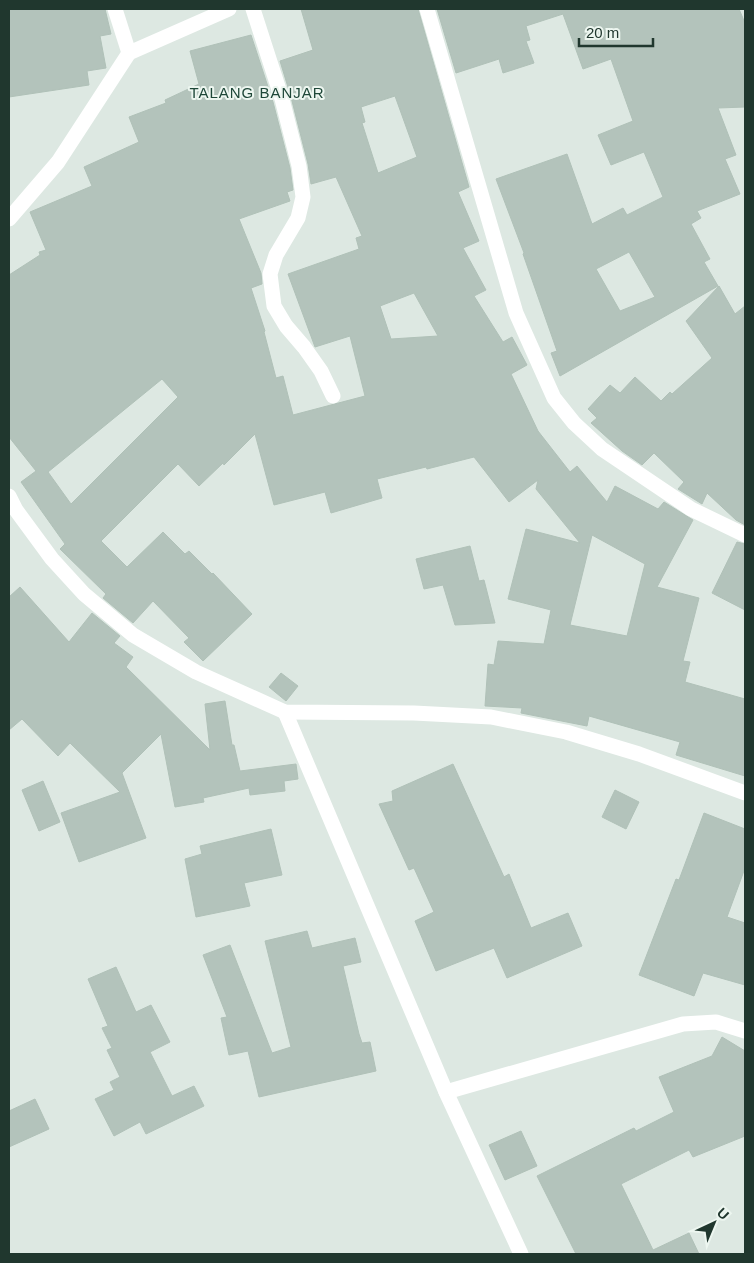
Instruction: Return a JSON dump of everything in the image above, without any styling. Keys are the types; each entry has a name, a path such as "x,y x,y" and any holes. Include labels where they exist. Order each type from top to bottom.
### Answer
{"street":[{"path":"115,9 129,54"},
{"path":"9,219 58,162 129,54 229,9"},
{"path":"253,9 300,166 303,198 298,218 276,255 270,274 274,306 286,326 321,371 333,396"},
{"path":"427,9 516,313 554,398 574,423 602,449 691,509 745,535"},
{"path":"9,496 16,510 52,559 84,594 133,634 196,672 286,712 414,713 491,717 575,735 639,754 745,792"},
{"path":"286,712 446,1092 521,1254"},
{"path":"446,1092 684,1024 716,1022 745,1031"}],"building":[{"path":"9,9 105,9 111,34 100,36 106,68 87,71 89,85 9,97"},
{"path":"301,9 418,9 469,187 458,192 479,241 463,248 486,290 474,296 503,342 512,337 527,365 511,374 538,431 570,472 577,466 607,502 615,486 658,509 664,502 693,520 657,587 699,598 683,661 690,662 685,682 745,699 745,776 676,755 680,742 589,716 587,726 521,713 522,708 485,706 488,664 494,665 498,641 544,644 551,610 508,599 526,529 580,543 536,489 538,480 509,502 474,457 377,479 382,498 331,513 325,492 274,505 255,434 224,465 223,463 199,486 178,464 101,541 127,567 163,532 185,554 189,551 213,573 252,614 203,661 184,642 189,638 153,601 133,623 103,598 106,594 60,549 65,544 21,482 36,471 9,437 9,275 40,255 39,252 46,250 30,212 92,186 84,167 139,142 129,117 166,103 165,100 199,84 190,51 251,35 273,102 290,168 293,190 287,192 290,201 239,219 261,273 262,284 251,288 265,331 276,378 283,376 293,415 365,396 350,336 315,347 288,274 359,249 356,238 362,236 336,177 311,184 308,164 280,61 313,50","holes":["395,96 417,157 378,173 362,123 365,122 361,107","414,293 438,336 391,339 380,306","162,379 178,397 71,504 48,472","592,535 645,564 627,636 570,625"]},
{"path":"437,9 739,9 745,23 745,107 718,108 736,155 725,159 740,194 697,211 701,218 691,224 710,259 704,262 718,286 560,376 551,353 557,351 524,253 496,179 567,154 592,224 623,208 627,215 663,197 644,152 611,165 598,135 633,121 611,59 583,69 563,14 526,26 530,40 526,41 534,63 503,73 499,59 456,73","holes":["629,252 655,297 620,311 596,269"]},
{"path":"719,286 735,314 745,306 745,525 736,520 707,493 702,504 678,489 684,482 654,453 642,465 622,451 591,423 597,418 588,409 610,385 620,393 635,377 661,401 670,392 672,394 712,358 686,321"},
{"path":"737,542 745,544 745,610 712,593"},
{"path":"470,546 479,581 484,580 495,623 455,625 443,585 424,589 416,559"},
{"path":"20,587 69,642 92,613 120,636 114,643 133,657 126,667 210,750 205,704 225,701 232,745 234,745 240,771 296,764 298,779 284,781 285,791 250,795 249,788 203,798 204,802 175,807 161,734 122,773 146,838 79,862 61,813 120,792 70,743 58,756 22,719 9,730 9,597"},
{"path":"281,673 298,686 286,701 269,687"},
{"path":"453,764 504,877 509,874 531,928 568,913 582,946 507,978 494,948 436,971 415,921 434,912 414,868 409,870 379,804 393,801 392,791"},
{"path":"43,781 60,822 39,831 22,790"},
{"path":"615,790 639,802 626,829 602,817"},
{"path":"704,813 745,829 745,868 727,917 745,923 745,985 703,973 694,996 639,975 676,879 679,880"},
{"path":"271,829 282,875 244,883 250,906 196,917 185,859 202,854 200,846"},
{"path":"307,931 312,948 355,938 361,962 343,966 359,1034 362,1043 370,1042 376,1071 259,1097 248,1051 229,1055 221,1018 227,1017 203,955 230,945 272,1053 291,1047 265,941"},
{"path":"116,967 136,1012 151,1005 170,1042 150,1052 172,1096 194,1086 204,1106 146,1134 140,1122 114,1136 95,1099 114,1090 110,1082 120,1077 107,1050 112,1048 102,1028 108,1026 88,979"},
{"path":"722,1037 745,1051 745,1136 693,1157 689,1150 621,1184 653,1250 689,1233 699,1254 576,1254 537,1176 634,1128 636,1131 674,1112 659,1077 712,1056"},
{"path":"35,1099 49,1129 9,1147 9,1111"},
{"path":"521,1131 537,1166 505,1180 489,1145"}],"district":[{"name":"TALANG BANJAR","path":"257,93"}]}
